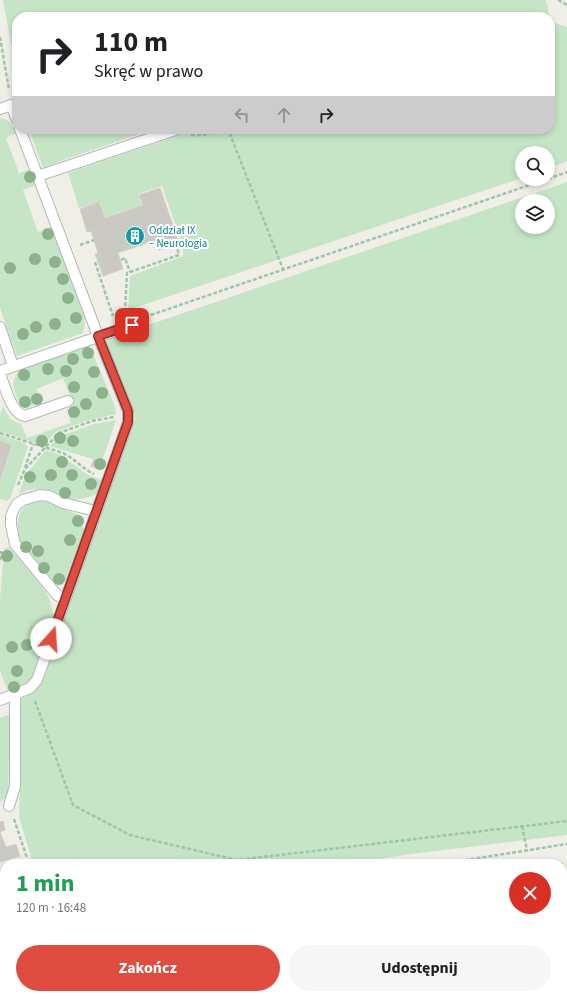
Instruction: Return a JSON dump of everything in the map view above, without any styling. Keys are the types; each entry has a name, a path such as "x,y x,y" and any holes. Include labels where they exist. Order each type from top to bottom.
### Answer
{"lane":[{"path":"0,109 11,105"},
{"path":"0,700 30,688 37,680 96,511 126,431 128,416 128,411 22,134"},
{"path":"38,176 163,134"},
{"path":"68,401 25,416 21,415 15,410 0,372 130,323"},
{"path":"0,327 13,366"},
{"path":"65,599 57,595 15,544 11,525 14,509 17,504 24,500 40,495 49,496 63,502 96,511"},
{"path":"10,806 15,786 15,694"}],"path":[{"path":"558,0 567,5 566,0"},
{"path":"0,37 11,105"},
{"path":"179,134 180,136 207,134"},
{"path":"230,134 283,269"},
{"path":"555,176 567,172"},
{"path":"94,262 115,322 130,323 146,316 527,186"},
{"path":"130,323 124,311 127,272 179,255 176,244"},
{"path":"120,260 125,258 130,272"},
{"path":"25,469 59,433 92,421 116,416 128,416"},
{"path":"0,433 69,456 92,474 108,479"},
{"path":"15,491 25,469 33,444"},
{"path":"0,560 1,551"},
{"path":"30,688 73,805 130,835 233,859"},
{"path":"10,806 27,859"},
{"path":"245,859 567,821"},
{"path":"522,826 527,850"},
{"path":"472,859 567,844"}],"green space":[{"path":"3,0 545,0 548,12 12,12 12,49"},
{"path":"555,23 567,27 567,161 555,166 555,146 515,146 515,180 128,310 130,276 183,256 183,246 162,186 138,194 142,205 105,217 100,202 79,208 68,173 183,134 555,134"},
{"path":"0,118 8,121 12,125 12,134 15,134 6,138 19,173 30,169 36,185 23,190 38,232 51,227 55,237 57,238 84,311 85,323 83,333 17,356 0,308"},
{"path":"31,134 139,134 63,160 43,168"},
{"path":"567,182 567,835 378,859 32,859 19,817 21,698 35,691 45,672 135,419 134,412 107,340 110,338 515,200 515,234 555,234 555,194 532,194"},
{"path":"89,345 115,406 116,414 89,420 57,431 43,445 0,431 0,415 3,406 10,419 21,424 27,438 71,423 67,409 74,407 63,378 36,389 41,402 27,407 20,405 14,391 14,382 20,369"},
{"path":"116,420 102,461 102,468 97,467 99,461 50,446 60,436 94,424"},
{"path":"0,435 25,443 28,447 10,499 6,501 0,499 0,482 13,445 0,441"},
{"path":"46,450 61,455 88,475 102,480 97,494 86,498 70,499 39,489 19,494 25,476"},
{"path":"43,501 50,502 79,515 84,531 65,581 60,583 51,581 21,546 18,529 20,512 26,506"},
{"path":"9,547 41,584 49,598 54,616 32,682 8,692 0,670 0,599 4,551 5,548"},
{"path":"10,714 8,796 0,802 0,718"}],"building":[{"name":"Oddział IX – Neurologia","path":"160,188 179,243 159,250 156,240 118,253 123,269 103,276 95,254 98,253 91,231 87,232 80,209 99,202 105,218 143,205 139,195"},
{"path":"0,441 12,445 0,480"},
{"path":"94,459 99,461 96,468 91,466"},
{"path":"3,821 5,830 0,832 0,822"},
{"path":"0,832 6,847 16,844 20,856 10,859 0,859"}],"place":[{"name":"Oddział IX – Neurologia","path":"135,236"}],"route":[{"path":"51,639 128,422 128,411 98,336 132,325"}]}
